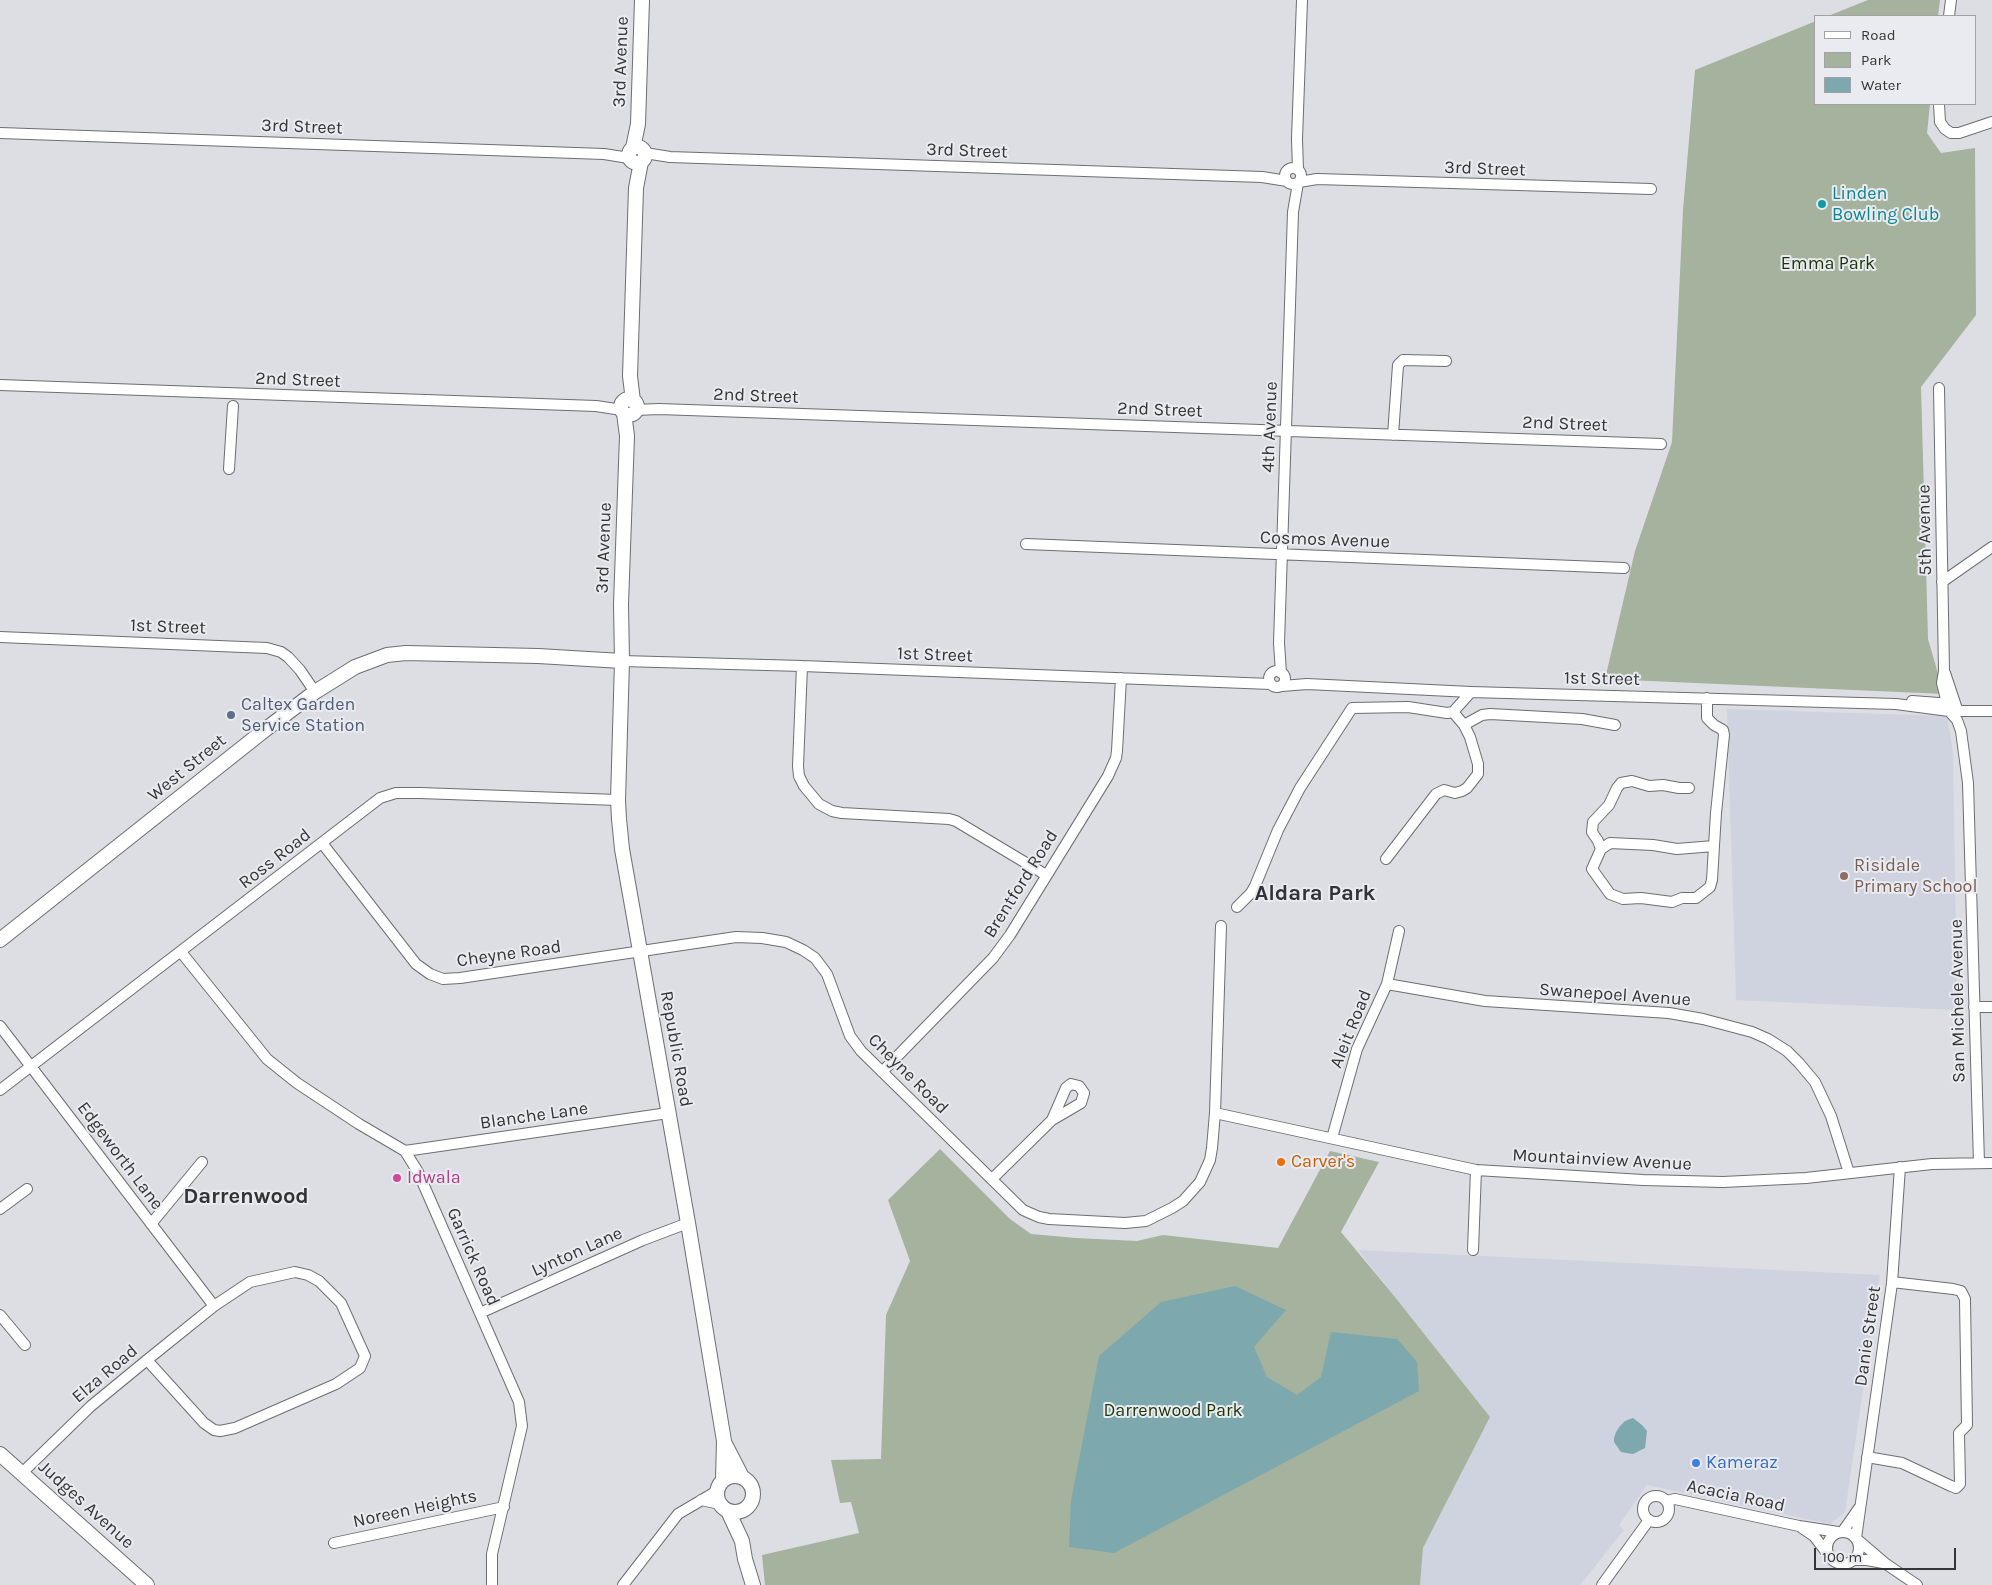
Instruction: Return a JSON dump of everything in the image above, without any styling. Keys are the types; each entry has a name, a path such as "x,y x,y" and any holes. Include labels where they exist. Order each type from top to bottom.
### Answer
{"main road":[{"name":"3rd Avenue","path":"622,661 621,604 642,0"},
{"name":"West Street","path":"0,940 266,729 315,692 355,667 400,653 538,656 622,661"},
{"name":"Republic Road","path":"622,661 618,800 622,849 688,1223 724,1441 722,1497 742,1541 745,1560 753,1585"},
{"name":"Republic Road","path":"724,1441 742,1477"},
{"name":"Judges Avenue","path":"0,1454 147,1585"},
{"path":"733,1475 742,1477 751,1486 753,1492 752,1500 746,1508 736,1512 722,1497 733,1475"},
{"name":"Republic Road","path":"742,1541 746,1508"}],"street":[{"name":"4th Avenue","path":"1277,678 1302,0"},
{"path":"1949,15 1951,0"},
{"path":"1940,105 1939,117 1942,126 1951,133 1959,133 1992,122"},
{"name":"3rd Street","path":"0,133 1651,190"},
{"path":"1393,435 1398,365 1404,360 1446,361"},
{"name":"2nd Street","path":"0,385 1661,444"},
{"name":"5th Avenue","path":"1939,388 1944,671"},
{"path":"229,469 233,406"},
{"name":"Cosmos Avenue","path":"1026,544 1624,568"},
{"path":"1942,582 1992,546"},
{"name":"1st Street","path":"0,637 267,648 281,652 288,657 300,670 315,692"},
{"name":"1st Street","path":"622,661 1247,682 1277,678 1307,684 1471,692 1896,704 1956,710 1992,711"},
{"path":"802,666 799,776 804,786 819,804 832,811 842,813 949,819 956,821 1046,875"},
{"name":"San Michele Avenue","path":"1944,671 1956,710 1962,739 1970,812 1979,1163"},
{"name":"Brentford Road","path":"882,1072 993,958 1010,935 1108,776 1116,758 1121,678"},
{"path":"1237,907 1251,893 1278,830 1300,788 1352,708 1408,707 1447,713 1453,712 1471,692"},
{"path":"1707,698 1707,718 1724,731 1712,880 1707,890 1696,898 1682,898 1668,903 1641,898 1623,899 1610,894 1592,870 1601,849 1615,842 1677,849 1714,846"},
{"path":"1386,860 1436,794 1444,790 1455,793 1462,791 1475,778 1479,769 1470,737 1453,712"},
{"path":"1464,726 1482,716 1490,714 1582,719 1615,725"},
{"path":"1601,849 1592,832 1593,822 1609,805 1621,783 1632,781 1649,786 1663,785 1689,788"},
{"name":"Ross Road","path":"0,1090 380,798 396,793 618,800"},
{"name":"Cheyne Road","path":"322,843 416,964 436,977 460,978 736,937 762,938 786,942 803,950 815,958 827,974 854,1042 882,1072 1023,1210 1039,1217 1075,1221 1146,1221 1183,1201 1200,1182 1210,1160 1215,1113 1221,926"},
{"name":"Aleit Road","path":"1332,1138 1357,1049 1387,984 1400,931"},
{"name":"Garrick Road","path":"181,952 267,1060 304,1088 359,1124 405,1150 418,1172 515,1392 521,1414 519,1440 492,1554 492,1585"},
{"name":"Swanepoel Avenue","path":"1387,984 1485,1001 1669,1013 1703,1019 1752,1032 1787,1051 1803,1066 1815,1082 1830,1116 1849,1173"},
{"path":"1974,1007 1992,1007"},
{"name":"Edgeworth Lane","path":"0,1026 214,1306"},
{"name":"Blanche Lane","path":"405,1150 668,1113"},
{"name":"Mountainview Avenue","path":"1215,1113 1476,1170 1694,1182 1765,1181 1932,1164 1992,1163"},
{"path":"992,1179 1052,1120"},
{"path":"151,1224 202,1162"},
{"name":"Danie Street","path":"1857,1539 1892,1282 1900,1167"},
{"path":"1473,1250 1476,1170"},
{"path":"0,1209 28,1189"},
{"name":"Lynton Lane","path":"480,1314 608,1256 688,1223"},
{"name":"Elza Road","path":"22,1473 78,1418 147,1360 214,1306 250,1282 295,1272 308,1275 325,1286 341,1302 365,1353 364,1361 354,1373 336,1384 235,1428 220,1431 204,1424 147,1360"},
{"path":"1867,1457 1902,1463 1956,1488 1960,1484 1959,1433 1967,1425 1965,1299 1961,1291 1953,1288 1892,1282"},
{"path":"0,1315 25,1345"},
{"path":"627,1584 678,1514 701,1500 722,1497"},
{"path":"1655,1497 1666,1501 1669,1509 1666,1517 1659,1522 1649,1520 1643,1511 1647,1500 1655,1497"},
{"name":"Acacia Road","path":"1666,1501 1675,1499 1799,1526 1841,1531"},
{"name":"Noreen Heights","path":"334,1543 504,1507"},
{"name":"Danie Street","path":"1841,1531 1860,1508"},
{"path":"1602,1585 1649,1520"},
{"name":"Acacia Road","path":"1799,1526 1814,1536 1828,1553"},
{"path":"1857,1539 1860,1549 1858,1555 1845,1564 1834,1562 1828,1553 1827,1543 1833,1534 1841,1531 1848,1532 1857,1539 1886,1564 1917,1585"},
{"path":"1853,1560 1867,1560 1886,1564"}],"shaded area":[{"name":"Risidale Primary School","path":"1727,709 1947,716 1953,751 1957,1010 1736,1000"},
{"path":"1358,1250 1880,1275 1845,1512 1830,1524 1647,1485 1619,1525 1624,1530 1580,1585 1420,1585 1423,1548 1490,1417"}],"green space":[{"path":"1868,0 1940,0 1938,15 1830,15"},
{"name":"Emma Park","path":"1814,22 1814,105 1930,105 1927,133 1941,153 1975,148 1976,315 1921,387 1928,639 1944,694 1605,679 1635,551 1672,442 1683,210 1695,70"},
{"name":"Darrenwood Park","path":"940,1149 1010,1219 1031,1234 1137,1241 1163,1235 1278,1248 1330,1151 1379,1162 1341,1232 1490,1417 1423,1548 1420,1585 765,1585 762,1555 859,1533 851,1502 840,1503 831,1460 881,1459 886,1315 910,1261 888,1200"}],"water":[{"path":"1235,1286 1286,1310 1254,1347 1267,1377 1297,1395 1321,1377 1331,1332 1397,1339 1417,1362 1419,1391 1114,1553 1069,1547 1071,1501 1099,1356 1161,1302"},
{"path":"1633,1418 1647,1431 1645,1448 1633,1454 1621,1452 1614,1442 1616,1432 1625,1421"}],"place":[{"name":"Linden Bowling Club","path":"1822,204"},
{"name":"Caltex Garden Service Station","path":"231,715"},
{"name":"Risidale Primary School","path":"1844,876"},
{"name":"Carver's","path":"1281,1162"},
{"name":"Idwala","path":"397,1178"},
{"name":"Kameraz","path":"1696,1463"}],"district":[{"name":"Aldara Park","path":"1315,894"},
{"name":"Darrenwood","path":"246,1197"}]}
